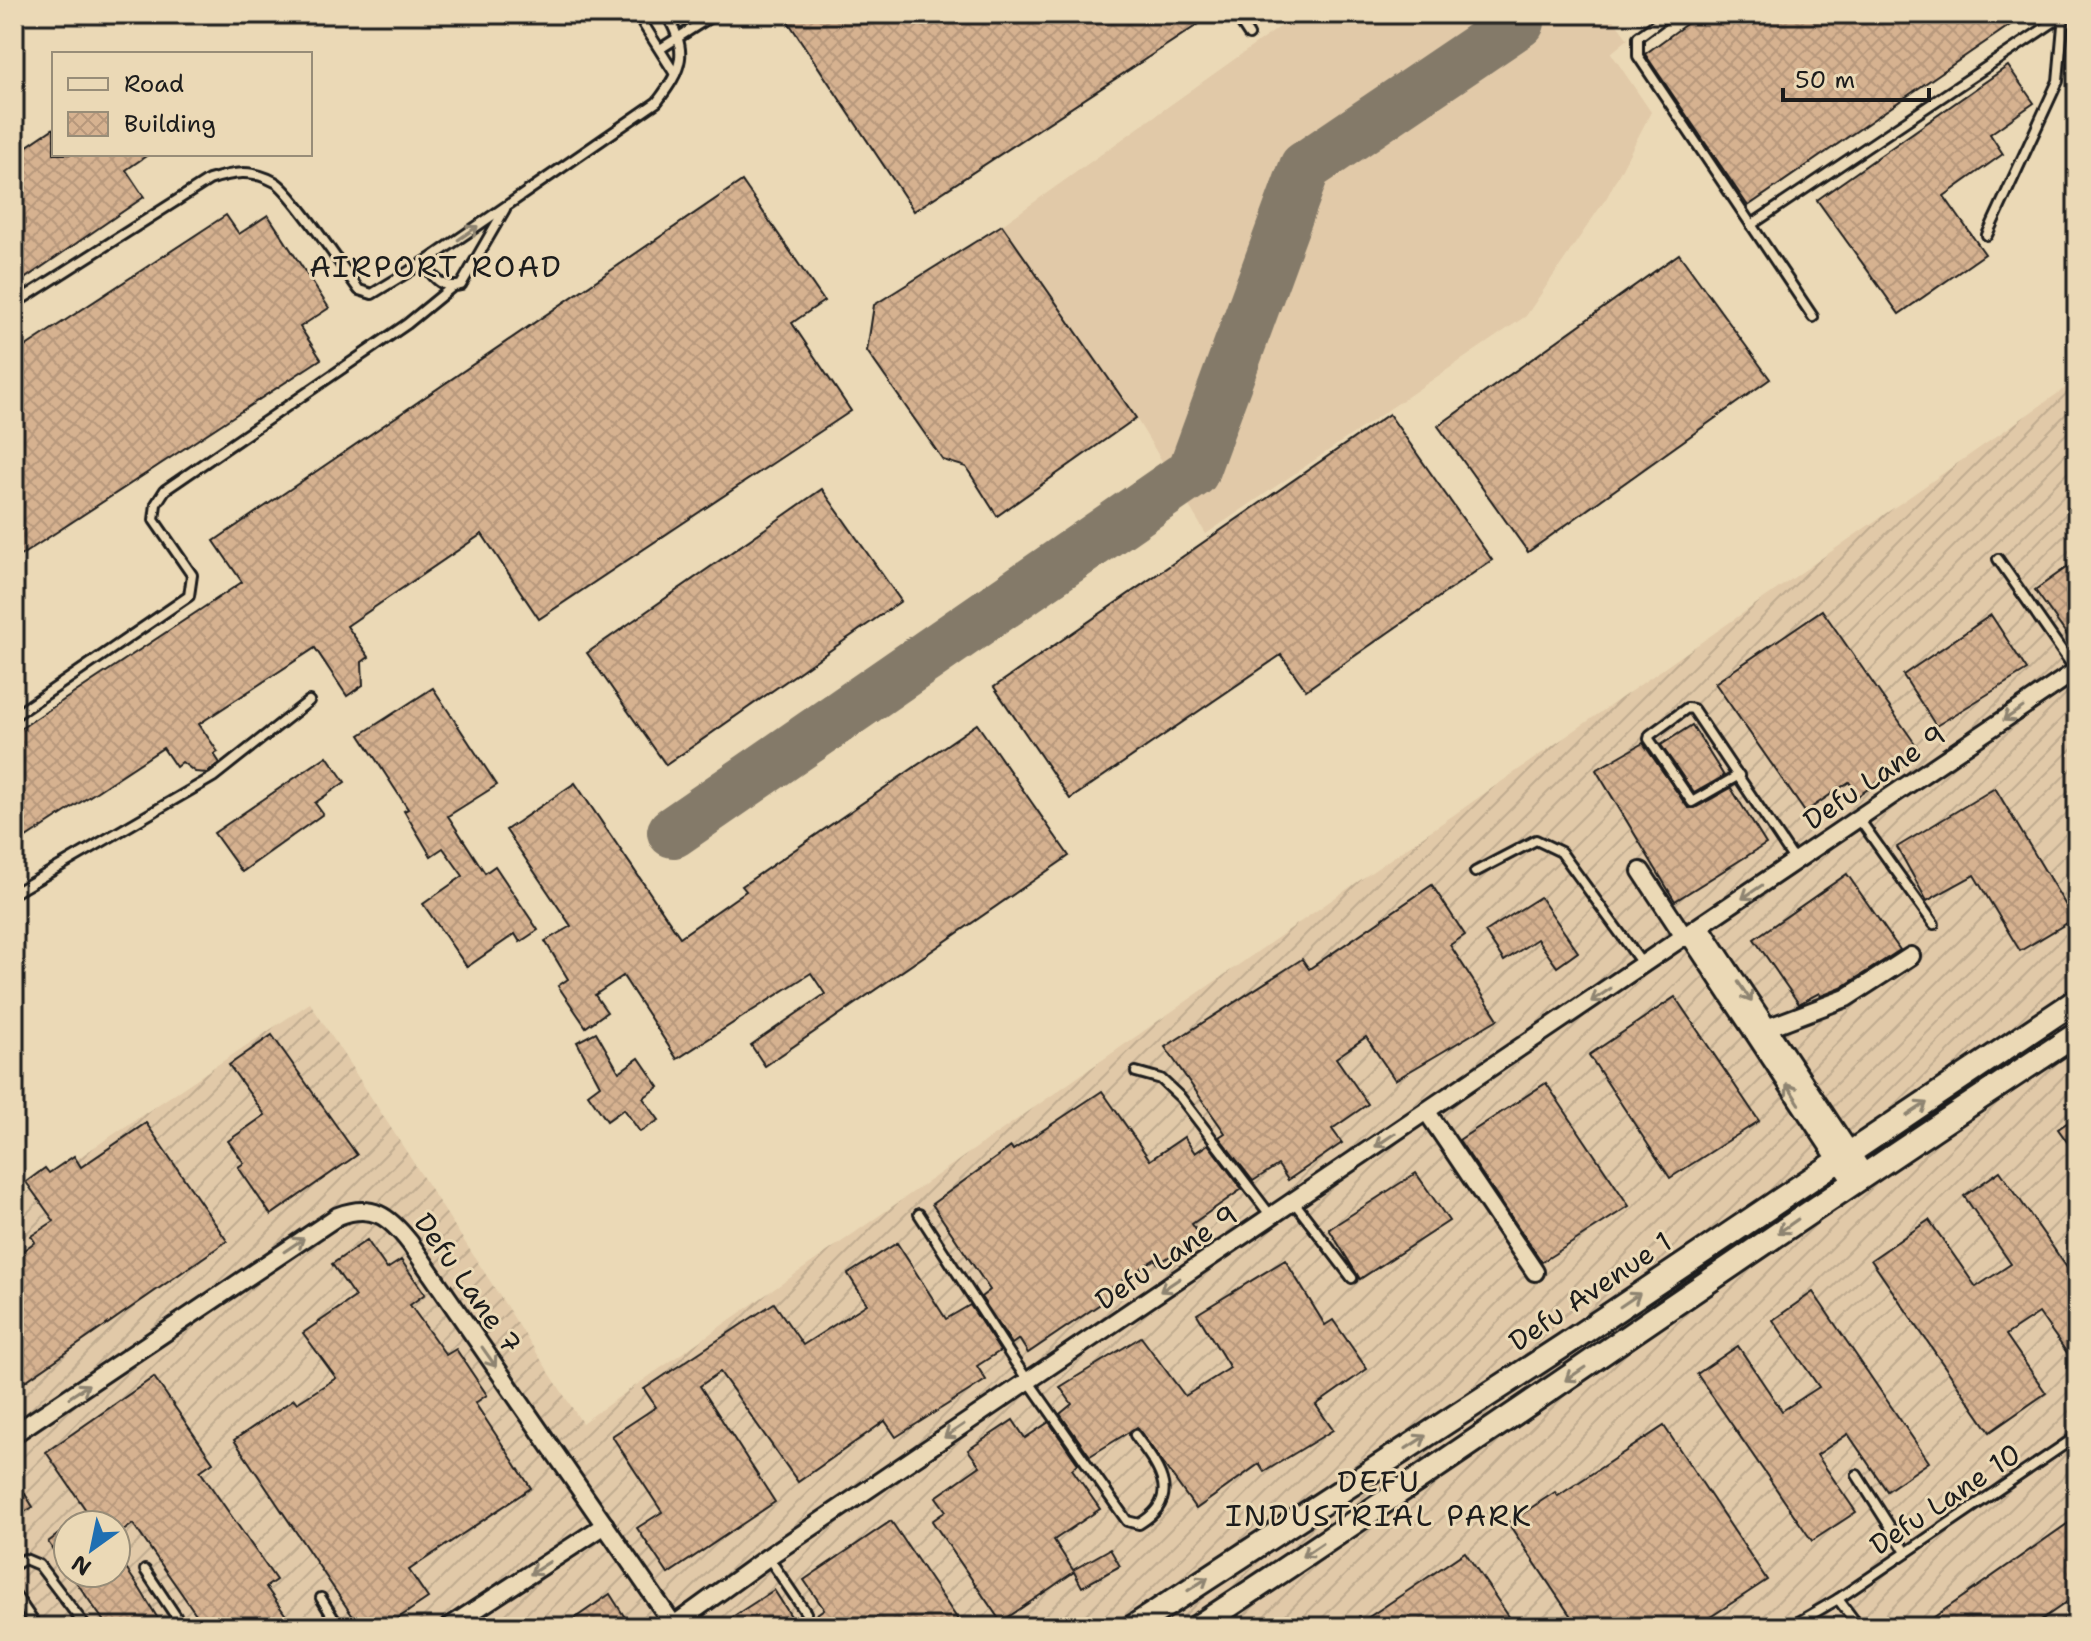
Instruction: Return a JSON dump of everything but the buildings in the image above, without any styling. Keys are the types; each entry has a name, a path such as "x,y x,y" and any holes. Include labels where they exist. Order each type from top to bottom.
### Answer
{"main road":[{"name":"Defu Avenue 1","path":"1133,1627 1553,1353 1844,1154 2077,1000"},
{"name":"Defu Avenue 1","path":"1197,1627 1582,1369 1858,1178 2077,1034"}],"street":[{"name":"Defu Lane 9","path":"674,1626 768,1557 2076,670"},
{"path":"1641,871 1769,1027 1858,1178"},
{"path":"1692,933 1844,1154"},
{"path":"1769,1027 1846,998 1911,956"},
{"path":"1427,1112 1535,1272"},
{"name":"Defu Lane 7","path":"14,1434 338,1216 355,1210 372,1209 393,1222 410,1243 674,1626"},
{"path":"449,1627 605,1525"}],"lane":[{"path":"637,14 675,74"},
{"path":"14,304 209,180 236,172 255,174 279,183 365,293 372,294 428,260 657,102 675,74 682,55 680,36 666,14"},
{"path":"660,49 715,14"},
{"path":"1235,14 1249,35"},
{"path":"1669,14 1638,37 1638,56 1813,317"},
{"path":"1751,225 2064,14"},
{"path":"1987,235 2058,81 2064,14"},
{"path":"14,716 189,596 192,575 154,520 156,504 165,490 407,324 467,278 508,205"},
{"path":"428,260 428,269 433,276 452,287"},
{"path":"1998,559 2076,670"},
{"path":"14,893 213,777 309,701"},
{"path":"1739,775 1692,802 1649,739 1650,735 1687,708 1693,709 1739,775 1796,862"},
{"path":"1859,819 1934,924"},
{"path":"1475,872 1536,840 1551,846 1561,852 1643,966"},
{"path":"1136,1072 1161,1079 1181,1098 1271,1217"},
{"path":"1294,1202 1352,1278"},
{"path":"919,1214 1127,1521 1139,1524 1161,1505 1166,1486 1154,1460 1135,1435"},
{"name":"Defu Lane 10","path":"1790,1627 1838,1599 2077,1436"},
{"path":"1857,1475 1906,1552"},
{"path":"768,1557 806,1613"},
{"path":"14,1565 25,1559 39,1565 86,1627"},
{"path":"145,1570 183,1627"},
{"path":"14,1593 37,1627"},
{"path":"321,1598 339,1627"},
{"path":"1838,1599 1859,1627"},
{"path":"2064,1627 2077,1618"}],"shaded area":[{"path":"1298,14 1609,14 1628,39 1611,53 1651,112 1607,197 1526,316 1206,534 1136,418 1002,225"},
{"path":"2077,380 2077,1627 14,1627 14,1201 310,1003 582,1423"}],"taxiway":[{"path":"673,832 1193,472 1305,167 1519,22 1514,14"}],"tunnel":[{"path":"14,17 18,14"}],"district":[{"name":"AIRPORT ROAD","path":"436,266"},
{"name":"DEFU INDUSTRIAL PARK","path":"1379,1498"}]}
